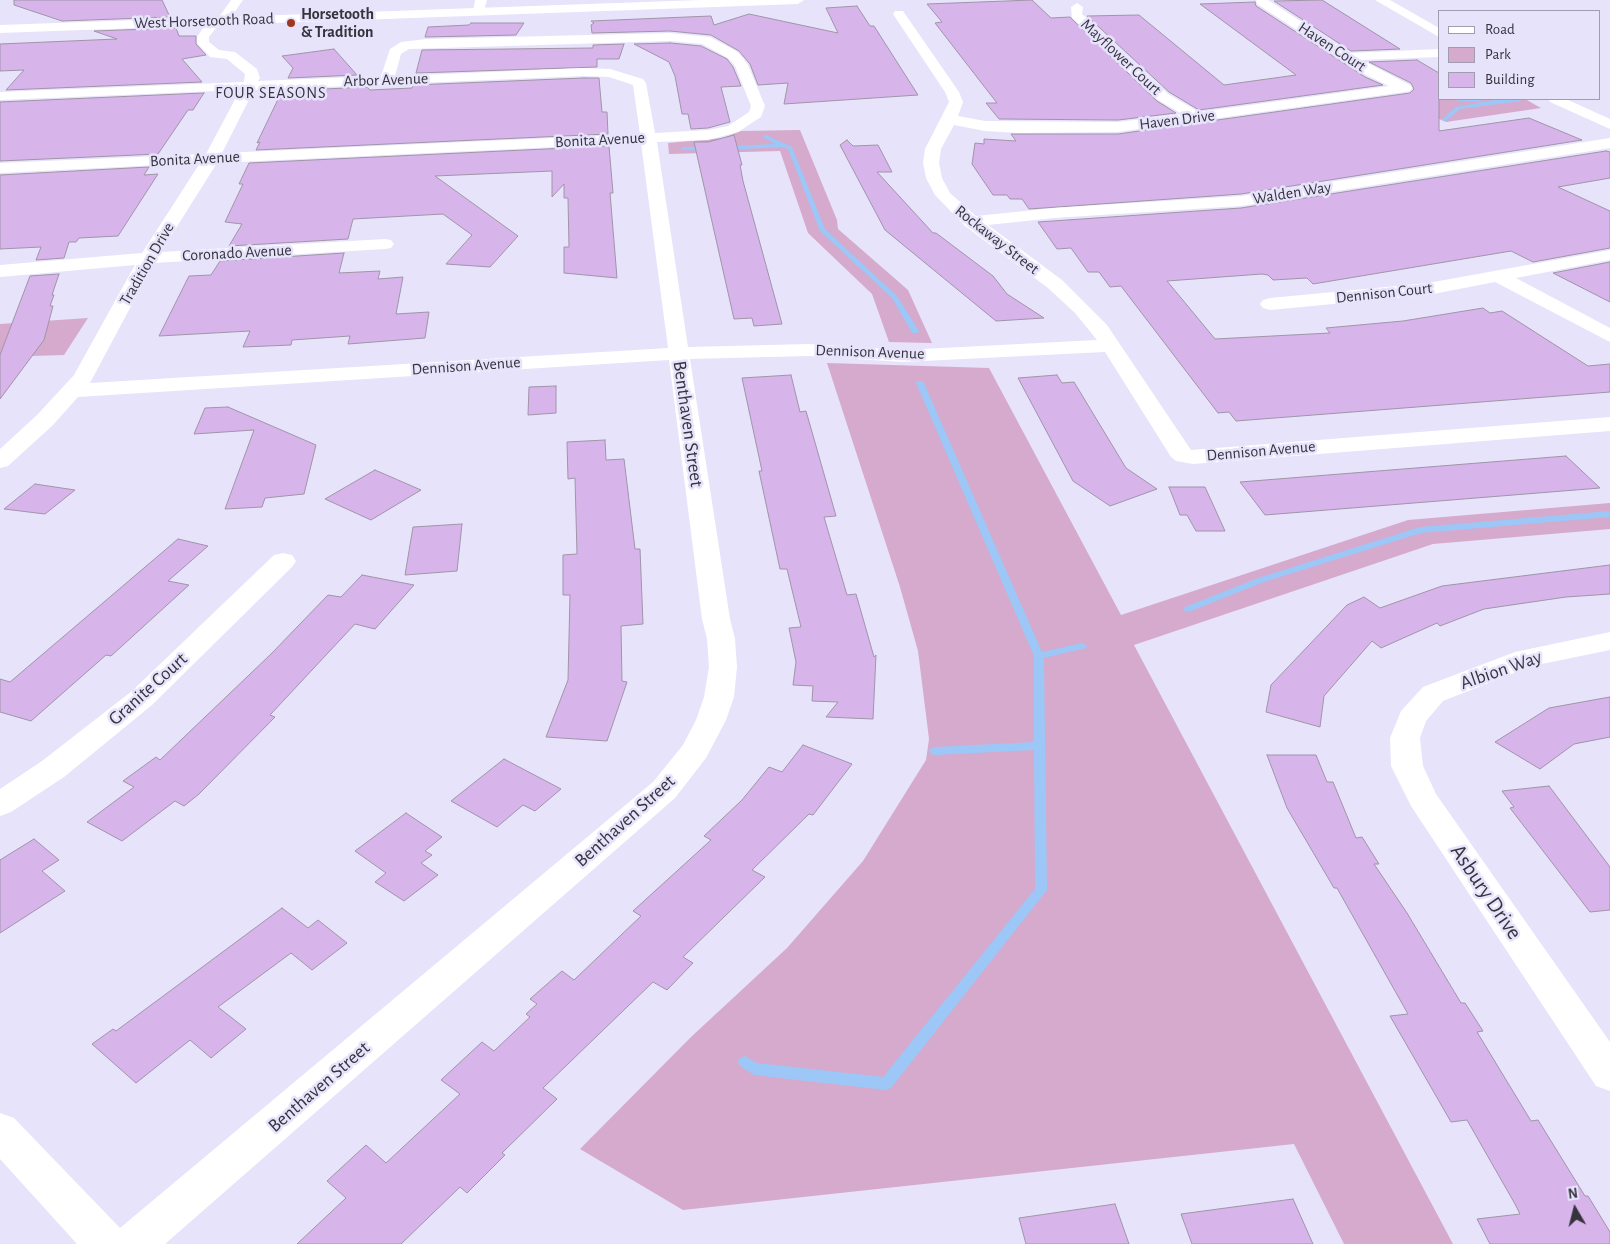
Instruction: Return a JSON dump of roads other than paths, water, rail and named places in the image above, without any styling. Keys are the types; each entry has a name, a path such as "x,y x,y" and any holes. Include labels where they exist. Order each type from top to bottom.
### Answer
{"street":[{"path":"225,17 229,25 225,44 215,54 203,43 204,37 210,25 225,17 237,0"},
{"name":"West Horsetooth Road","path":"0,28 610,0"},
{"name":"West Horsetooth Road","path":"480,5 798,0"},
{"path":"1381,0 1438,32"},
{"name":"Haven Court","path":"1261,1 1381,78 1405,88"},
{"name":"Mayflower Court","path":"1077,7 1076,15 1163,97 1198,118"},
{"name":"Rockaway Street","path":"899,14 952,92 956,102 954,110 933,149 931,163 934,178 944,195 971,222 1055,284 1082,309 1110,346"},
{"name":"West Horsetooth Road","path":"0,22 225,17"},
{"name":"Bonita Avenue","path":"0,168 720,134 733,129 756,114 758,106 741,65 733,55 724,48 705,40 670,36 406,45 395,52 386,80"},
{"path":"225,44 252,72 253,78 249,86"},
{"path":"1348,57 1438,53"},
{"name":"Arbor Avenue","path":"0,96 584,72 622,76"},
{"name":"Benthaven Street","path":"133,1244 664,790 695,751 711,720 719,697 723,667 721,639 714,609 641,86 632,79 622,76"},
{"name":"Tradition Drive","path":"0,461 45,420 83,378 148,258 211,159 249,86"},
{"name":"Haven Drive","path":"948,119 986,126 1082,129 1153,124 1405,88"},
{"path":"1557,100 1610,125"},
{"name":"Walden Way","path":"971,222 1054,213 1241,200 1610,143"},
{"name":"Coronado Avenue","path":"0,271 148,258 385,244"},
{"path":"1498,276 1610,255"},
{"path":"1498,276 1610,336"},
{"name":"Dennison Court","path":"1270,304 1380,295 1498,276"},
{"name":"Dennison Avenue","path":"72,391 678,353 809,350 903,356 1110,346 1179,452 1184,456 1193,457 1610,424"},
{"name":"Granite Court","path":"0,804 53,769 142,698 283,561"},
{"name":"Albion Way","path":"1425,701 1434,694 1525,658 1610,641"},
{"name":"Asbury Drive","path":"1425,701 1412,718 1405,738 1407,766 1422,798 1610,1074"},
{"path":"0,1131 106,1244"}],"waterway":[{"path":"1444,120 1458,108 1503,101"},
{"path":"1503,101 1518,101"},
{"path":"766,137 783,145"},
{"path":"725,148 783,145"},
{"path":"783,145 790,148 822,230 895,297 915,331"},
{"path":"684,149 708,149"},
{"path":"920,383 1039,656"},
{"path":"1188,609 1261,580 1420,530 1610,514"},
{"path":"1039,656 1082,646"},
{"path":"745,1062 754,1069 886,1084 1041,890 1039,656"},
{"path":"935,751 1039,746"}],"place":[{"name":"Horsetooth & Tradition","path":"291,23"}],"district":[{"name":"FOUR SEASONS","path":"271,93"}]}
